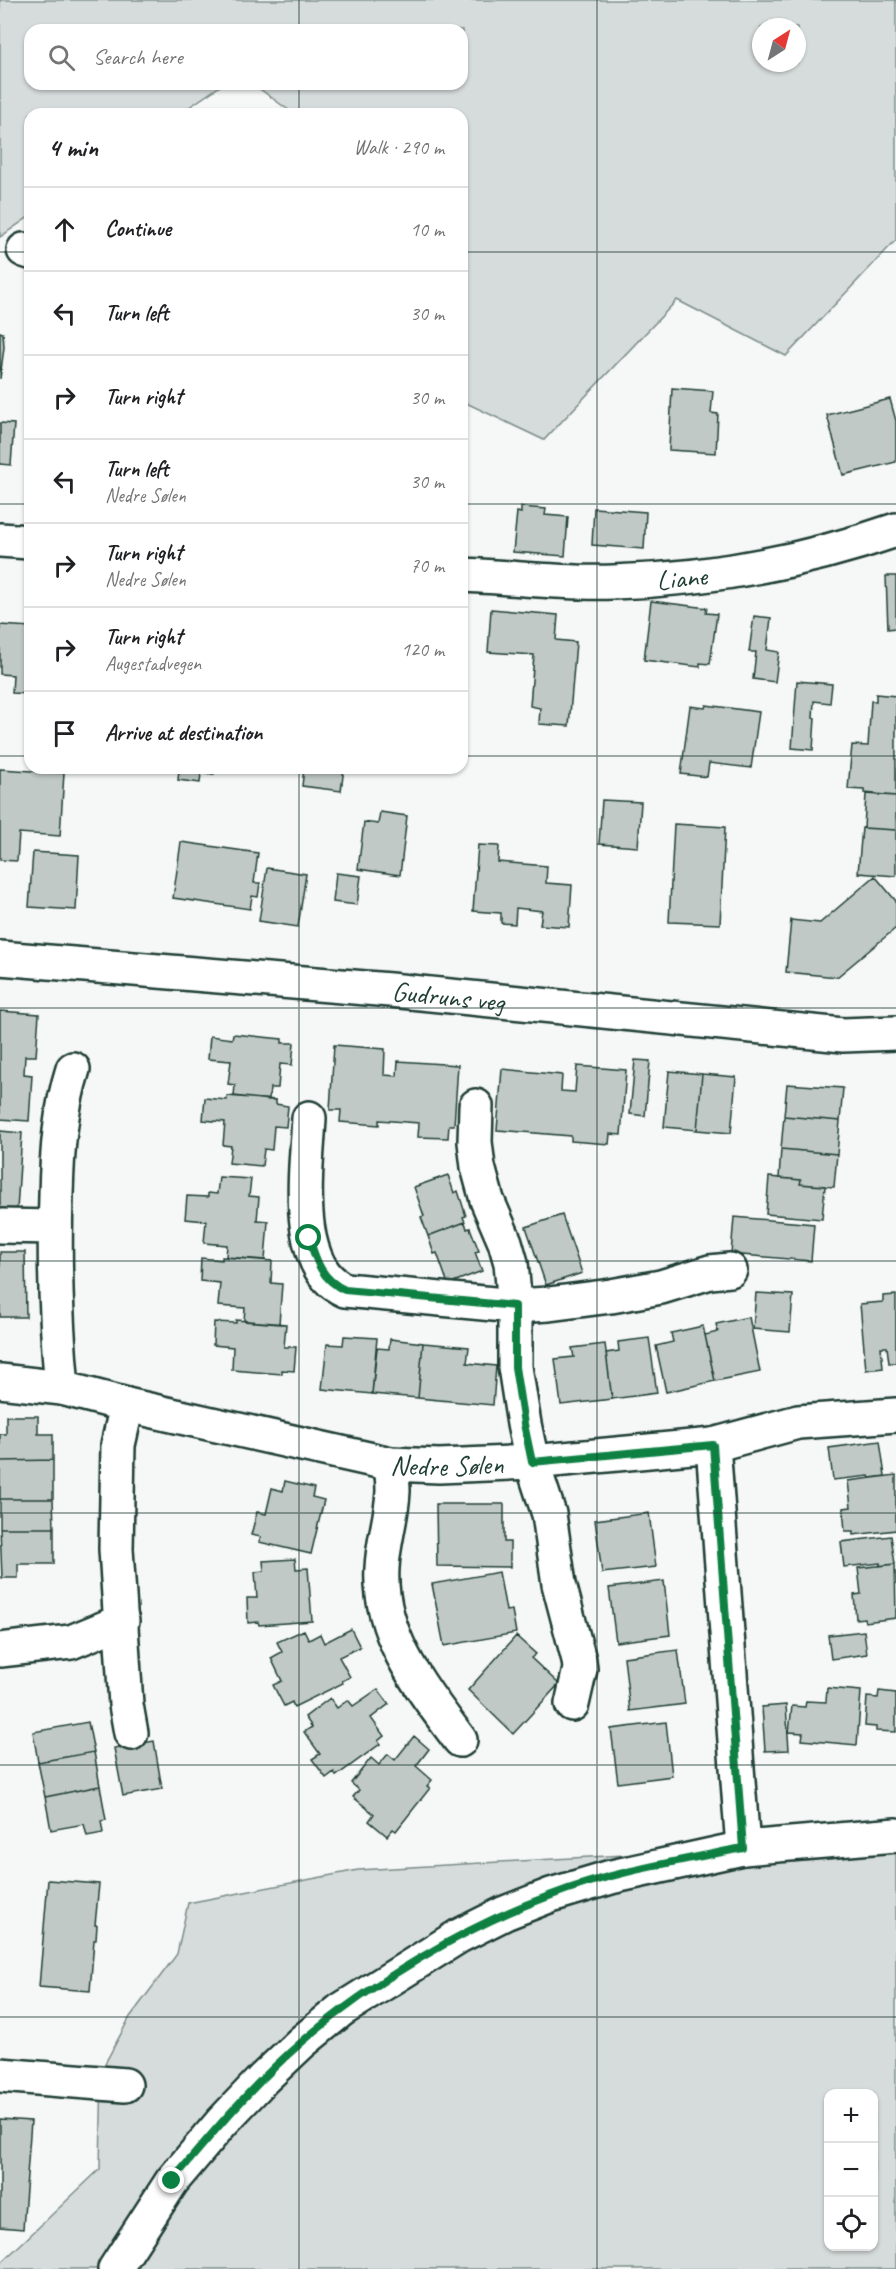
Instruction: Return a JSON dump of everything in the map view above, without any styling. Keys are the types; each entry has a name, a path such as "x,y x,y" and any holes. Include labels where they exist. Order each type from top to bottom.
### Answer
{"street":[{"name":"Liane","path":"468,575 611,582 692,578 789,562 849,546 896,530"},
{"path":"0,540 24,542"},
{"name":"Gudruns veg","path":"0,958 390,990 843,1035 896,1034"},
{"path":"62,1388 57,1326 55,1227 58,1144 66,1089 72,1069"},
{"path":"476,1106 475,1142 478,1167 487,1200 505,1242 511,1263 515,1306 515,1367 524,1424 532,1462 549,1514 559,1584 579,1660 580,1669 572,1704"},
{"path":"309,1118 305,1203 309,1238 316,1261 325,1276 335,1286 345,1290 515,1306 611,1296 661,1287 710,1272 730,1270"},
{"path":"0,1226 55,1227"},
{"name":"Nedre Sølen","path":"0,1381 62,1388 126,1405 391,1464 439,1466 532,1462 713,1445 798,1422 896,1415"},
{"path":"126,1405 118,1445 116,1550 126,1705 131,1733"},
{"path":"713,1445 743,1848"},
{"path":"391,1464 393,1491 382,1569 383,1594 392,1631 404,1659 460,1740"},
{"path":"0,1650 71,1642 122,1621"},
{"path":"115,2269 172,2181 222,2122 302,2042 341,2010 459,1936 505,1913 551,1895 611,1876 743,1848 896,1834"},
{"path":"0,2075 124,2085"}],"shaded area":[{"path":"0,0 896,0 896,240 786,356 677,300 544,440 468,404 468,108 286,108 261,90 468,90 468,24 24,24 24,90 214,90 188,108 24,108 24,220 0,237"},
{"path":"896,1835 896,2269 0,2269 0,2264 100,2169 102,2069 130,2017 177,1954 188,1903 358,1870 836,1843"}],"building":[{"path":"0,332 3,333 4,347 0,379"},
{"path":"672,388 713,391 711,413 718,414 716,453 669,450"},
{"path":"890,399 896,421 896,462 843,475 827,415"},
{"path":"0,423 14,424 11,465 0,464"},
{"path":"521,507 546,509 545,515 568,517 565,556 513,552 517,512 521,513"},
{"path":"594,508 646,512 644,549 592,545"},
{"path":"886,576 896,576 896,628 888,629"},
{"path":"651,601 707,608 706,613 717,614 710,664 700,663 700,667 644,660"},
{"path":"491,609 558,615 556,640 576,642 569,726 539,724 540,708 530,706 534,655 488,652"},
{"path":"754,616 771,618 767,650 779,652 775,682 753,679 756,652 749,652"},
{"path":"0,625 24,627 24,694 12,693 13,675 0,674"},
{"path":"797,681 832,684 830,703 814,701 813,750 792,748"},
{"path":"876,694 896,696 896,796 848,789 852,745 868,746 871,701 876,701"},
{"path":"706,705 759,712 751,768 709,763 707,777 681,774 690,706 705,708"},
{"path":"0,769 24,770 24,774 64,774 60,836 19,833 17,861 0,860"},
{"path":"179,774 201,774 200,783 178,780"},
{"path":"303,774 343,774 341,791 302,786"},
{"path":"866,794 896,796 896,830 864,828"},
{"path":"602,800 641,802 638,847 599,844"},
{"path":"380,812 407,816 400,875 358,869 364,822 378,824"},
{"path":"674,824 725,827 720,924 669,922"},
{"path":"862,828 896,830 896,876 858,873"},
{"path":"181,842 258,853 254,883 260,883 258,897 252,896 250,909 173,898"},
{"path":"478,845 499,846 498,862 547,866 546,883 572,885 569,927 540,925 542,911 516,908 515,924 501,923 501,913 473,911"},
{"path":"33,852 79,855 76,910 29,907"},
{"path":"267,868 306,874 298,927 259,921"},
{"path":"336,873 361,876 357,905 333,902"},
{"path":"875,876 896,901 896,928 837,977 786,972 791,920 820,923"},
{"path":"0,1011 39,1014 36,1056 25,1056 24,1074 32,1075 29,1121 0,1119"},
{"path":"233,1034 282,1039 282,1043 294,1043 292,1065 280,1064 278,1088 270,1088 269,1100 234,1096 235,1085 228,1084 231,1061 208,1059 210,1036 232,1039"},
{"path":"334,1045 385,1049 384,1075 397,1076 398,1061 458,1065 454,1125 449,1125 448,1138 418,1137 419,1123 379,1120 379,1125 340,1122 341,1110 330,1110"},
{"path":"635,1060 650,1061 645,1116 630,1114"},
{"path":"577,1066 626,1070 621,1135 610,1134 609,1144 571,1141 571,1136 497,1130 502,1069 562,1075 561,1091 575,1092"},
{"path":"669,1071 702,1074 697,1130 664,1127"},
{"path":"702,1074 736,1077 731,1133 697,1130"},
{"path":"787,1084 843,1088 840,1121 784,1116"},
{"path":"227,1096 276,1100 276,1104 288,1106 286,1127 274,1126 272,1150 264,1149 262,1166 229,1163 231,1146 223,1145 225,1122 203,1120 205,1098 227,1100"},
{"path":"784,1116 840,1121 837,1154 781,1149"},
{"path":"0,1131 22,1133 17,1210 0,1209"},
{"path":"781,1149 837,1154 834,1187 800,1184 801,1180 779,1178"},
{"path":"448,1175 454,1193 458,1191 466,1216 463,1217 465,1222 428,1236 414,1187"},
{"path":"219,1177 251,1179 249,1196 259,1197 257,1220 268,1221 265,1260 226,1257 227,1245 204,1243 206,1221 185,1219 187,1196 208,1197 208,1193 217,1194"},
{"path":"769,1177 801,1180 800,1184 825,1186 822,1219 766,1214"},
{"path":"562,1215 582,1273 546,1285 526,1227"},
{"path":"734,1217 814,1224 811,1261 731,1254"},
{"path":"465,1222 467,1229 470,1228 479,1251 475,1252 482,1271 448,1284 428,1236"},
{"path":"0,1252 25,1252 26,1317 0,1317"},
{"path":"222,1257 272,1261 271,1283 282,1284 279,1324 244,1321 245,1308 218,1306 220,1283 200,1281 201,1258 222,1260"},
{"path":"756,1293 793,1295 790,1332 753,1329"},
{"path":"896,1295 896,1363 889,1363 887,1347 881,1347 883,1368 866,1370 860,1304 883,1302 883,1296"},
{"path":"749,1317 760,1372 715,1381 705,1335 718,1332 716,1324"},
{"path":"236,1320 286,1324 284,1347 296,1347 294,1371 282,1370 282,1374 232,1370 233,1347 213,1345 214,1322 236,1323"},
{"path":"703,1326 715,1381 666,1392 656,1346 673,1342 671,1333"},
{"path":"344,1336 377,1338 372,1394 322,1389 327,1344 343,1345"},
{"path":"649,1338 657,1393 612,1399 606,1353 619,1351 618,1342"},
{"path":"390,1339 423,1343 418,1398 372,1394 377,1348 389,1349"},
{"path":"423,1343 469,1347 467,1363 496,1366 493,1405 418,1398"},
{"path":"605,1344 612,1399 561,1405 555,1359 574,1357 572,1348"},
{"path":"6,1416 38,1416 38,1434 53,1434 53,1460 0,1461 0,1434 6,1434"},
{"path":"880,1441 885,1476 833,1480 829,1448"},
{"path":"53,1460 53,1499 0,1499 0,1461"},
{"path":"896,1475 896,1530 853,1535 853,1531 845,1531 843,1508 851,1507 848,1481"},
{"path":"285,1481 314,1488 312,1497 324,1500 311,1554 259,1542 261,1537 251,1535 257,1512 266,1514 272,1488 283,1491"},
{"path":"0,1499 53,1499 54,1528 0,1528"},
{"path":"436,1504 504,1504 504,1542 510,1542 510,1567 437,1566"},
{"path":"649,1513 656,1567 602,1573 595,1520"},
{"path":"0,1528 54,1528 54,1564 18,1564 18,1578 2,1578"},
{"path":"891,1536 895,1564 880,1566 880,1563 844,1567 841,1542"},
{"path":"295,1559 296,1569 308,1568 312,1621 259,1625 258,1622 248,1623 247,1598 257,1598 255,1572 264,1571 263,1561"},
{"path":"895,1564 896,1618 865,1622 864,1618 856,1619 854,1595 861,1594 858,1568"},
{"path":"499,1572 506,1611 512,1610 516,1633 444,1646 432,1584"},
{"path":"664,1581 670,1635 616,1642 609,1588"},
{"path":"351,1629 360,1647 339,1657 350,1677 342,1681 343,1683 294,1707 292,1702 284,1706 273,1685 282,1681 271,1658 282,1652 277,1642 304,1630 309,1640 320,1634 324,1643"},
{"path":"864,1631 867,1654 831,1659 828,1635"},
{"path":"516,1636 536,1654 531,1658 559,1684 513,1734 468,1690"},
{"path":"678,1650 685,1704 630,1711 624,1657"},
{"path":"827,1688 861,1691 857,1745 802,1740 803,1733 789,1732 792,1706 805,1707 806,1701 826,1702"},
{"path":"378,1689 389,1704 371,1718 384,1736 378,1741 380,1744 336,1776 334,1772 326,1778 312,1759 320,1754 304,1732 312,1727 305,1717 330,1698 337,1708 348,1700 353,1706"},
{"path":"879,1691 896,1693 896,1732 876,1731 876,1727 865,1726 867,1697 878,1698"},
{"path":"786,1705 789,1750 765,1751 762,1707"},
{"path":"88,1722 94,1752 38,1762 33,1732"},
{"path":"666,1722 672,1776 618,1783 611,1729"},
{"path":"414,1736 429,1749 416,1766 432,1780 427,1786 430,1788 396,1831 393,1829 387,1836 369,1821 374,1814 353,1797 359,1790 351,1783 371,1758 379,1765 388,1754 395,1760"},
{"path":"154,1741 162,1789 123,1796 114,1748"},
{"path":"94,1752 100,1786 45,1797 38,1762"},
{"path":"100,1786 106,1820 101,1821 103,1833 87,1836 84,1824 51,1830 45,1797"},
{"path":"48,1880 99,1884 90,1991 39,1987"},
{"path":"0,2119 31,2121 23,2229 0,2227"}],"route":[{"path":"172,2181 222,2122 302,2042 341,2010 459,1936 505,1913 551,1895 611,1876 743,1848 713,1445 532,1462 515,1367 515,1306 345,1290 335,1286 325,1276 316,1261 309,1238"}]}
